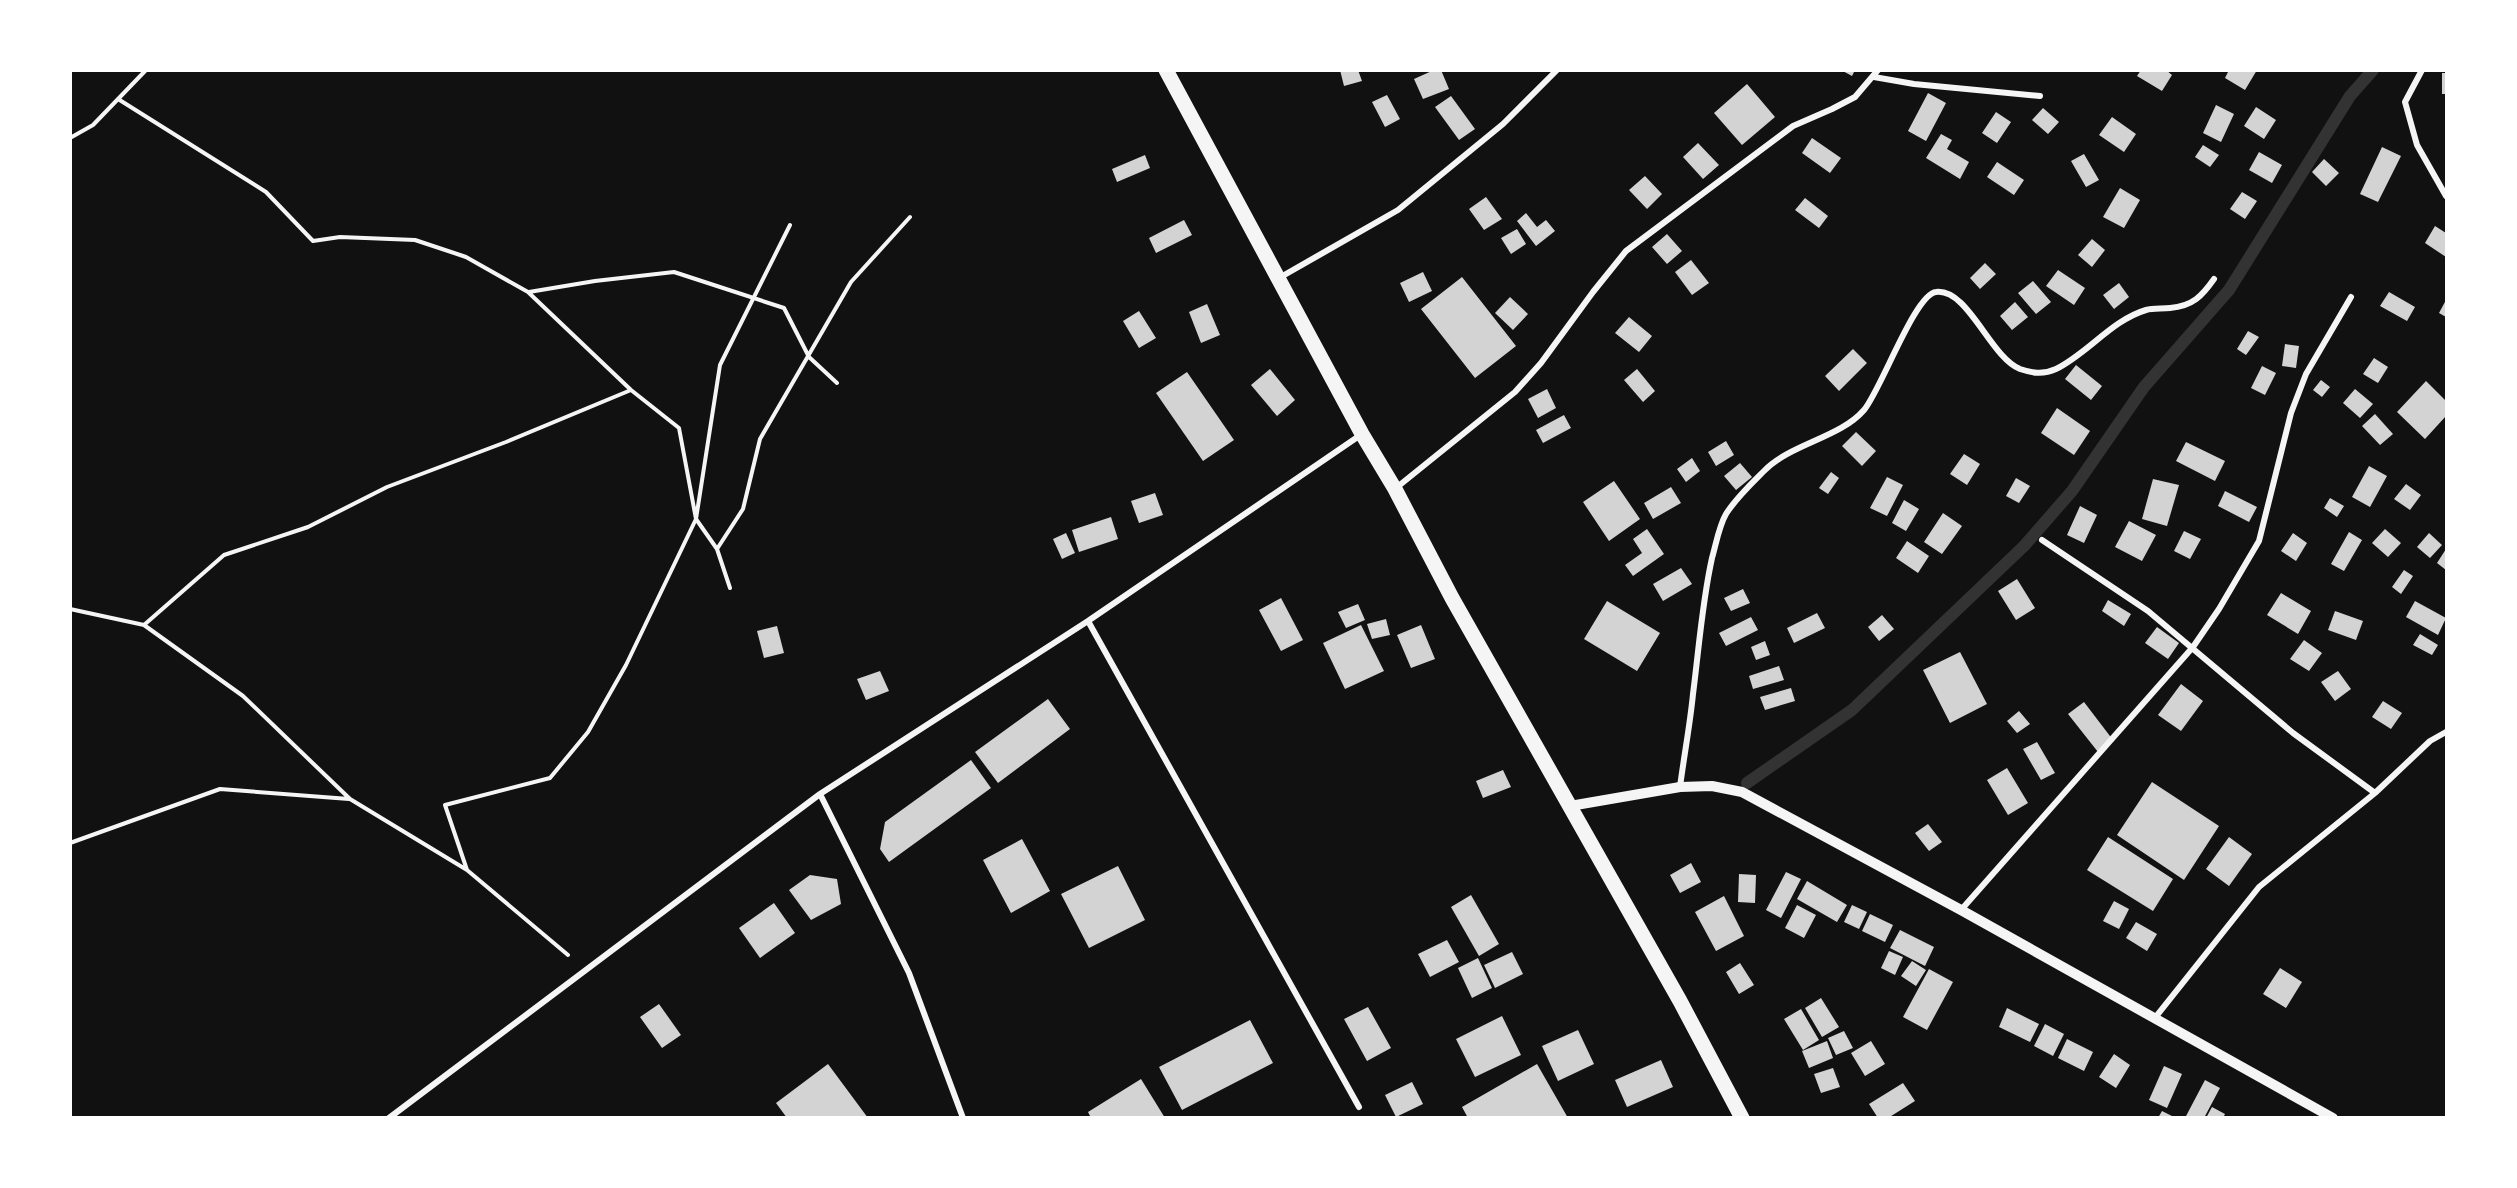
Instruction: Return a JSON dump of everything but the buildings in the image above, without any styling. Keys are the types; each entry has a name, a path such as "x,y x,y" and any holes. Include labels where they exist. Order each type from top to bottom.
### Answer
{"main road":[{"path":"1167,70 1362,434 1395,489 1452,598 1680,1001 1742,1118"}],"street":[{"path":"1279,279 1398,210 1503,124 1557,70"},
{"path":"1395,489 1515,392 1541,363 1626,251 1793,126 1832,110 1855,97 1878,70"},
{"path":"2422,70 2405,102 2417,145 2446,196"},
{"path":"1874,77 1914,84 2040,96"},
{"path":"1680,787 1704,594 1716,541 1726,514 1766,468 1808,443 1841,428 1863,411 1882,381 1901,337 1926,296 1935,291 1947,293 1960,301 1988,338 2016,368 2037,374 2055,370 2126,320 2146,310 2179,307 2200,298 2214,279"},
{"path":"1961,910 2193,647 2219,609 2259,541 2291,413 2306,374 2351,297"},
{"path":"389,1118 820,794 1088,621 1362,434"},
{"path":"2042,540 2148,611 2293,733 2375,793"},
{"path":"1088,621 1359,1107"},
{"path":"2154,1019 2259,887 2375,793 2430,741 2446,732"},
{"path":"1570,806 1680,787 1712,786 1742,792 1961,910 2334,1118"},
{"path":"820,794 909,973 963,1118"}],"path":[{"path":"70,138 93,125 146,70"},
{"path":"118,99 266,192 313,241 340,237 415,240 466,257 528,292 631,390 679,428 696,519 717,549 730,588"},
{"path":"717,549 743,509 760,440 851,282 910,217"},
{"path":"466,870 445,805 550,778 588,732 626,665 696,519 720,366 790,225"},
{"path":"528,292 595,281 674,272 784,308 809,357 837,383"},
{"path":"144,625 224,555 308,527 387,487 506,442 631,390"},
{"path":"70,609 144,625 243,696 350,799 466,870 586,970"},
{"path":"70,843 220,789 350,799"}],"waterway":[{"path":"1747,783 1852,710 2024,546 2072,491 2144,387 2229,290 2350,96 2373,70"}]}
